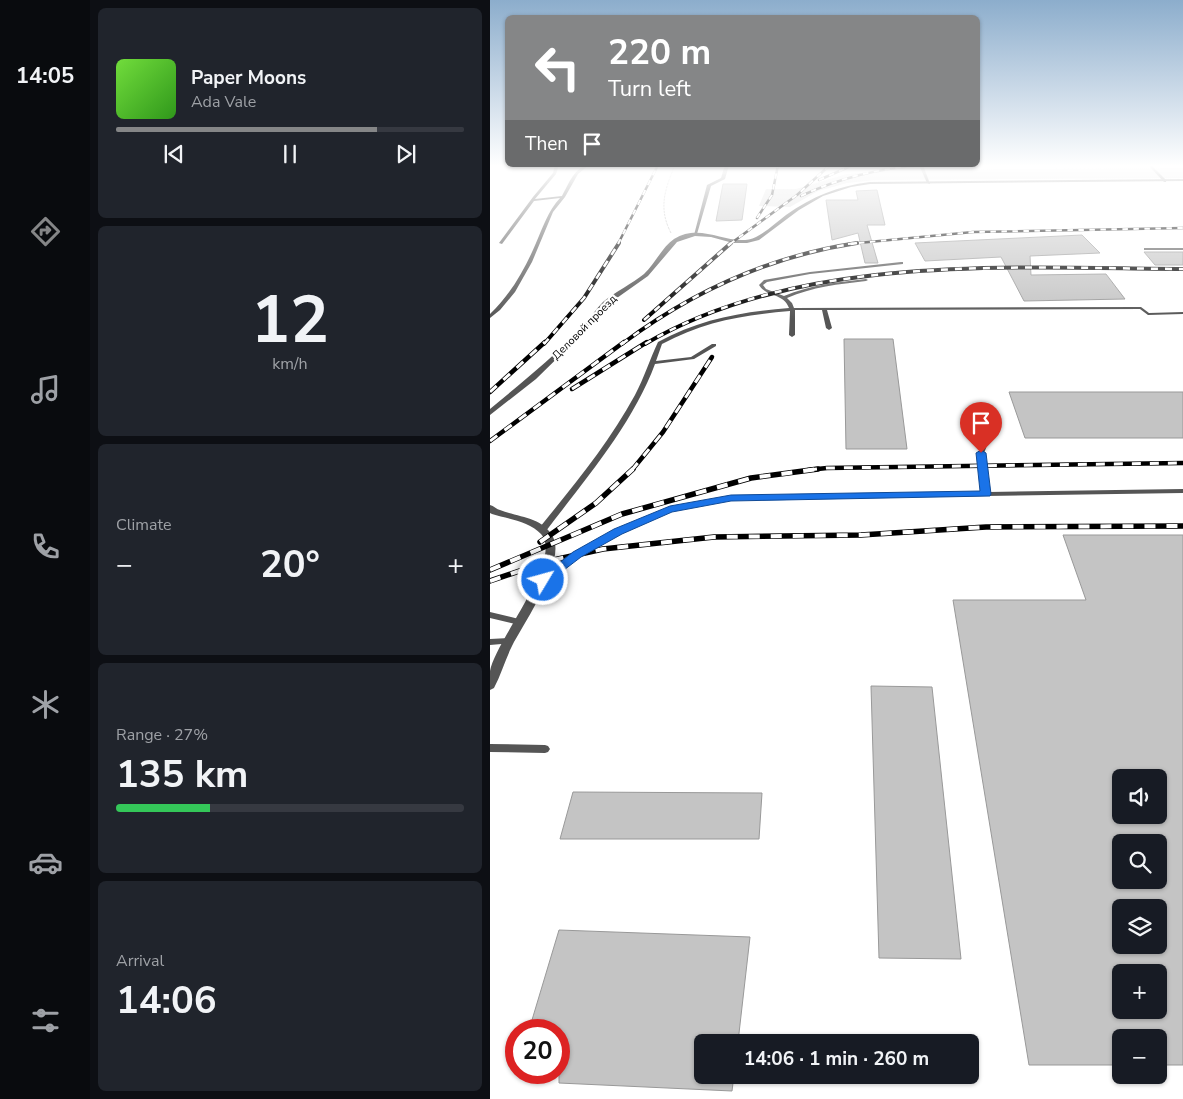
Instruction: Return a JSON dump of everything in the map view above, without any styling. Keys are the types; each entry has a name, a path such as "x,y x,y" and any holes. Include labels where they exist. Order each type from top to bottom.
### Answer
{"street":[{"path":"675,241 695,234 711,235 733,241 757,239 788,216"},
{"name":"Деловой проезд","path":"490,413 584,330 605,304 646,276 675,241"},
{"path":"490,508 495,512 543,529 552,542 543,580 509,641 490,685"}],"lane":[{"path":"501,243 521,216"},
{"path":"490,317 514,291 535,251 549,216"},
{"path":"695,234 700,216"},
{"path":"1145,249 1183,249"},
{"path":"866,280 829,284 797,291 785,296 764,290 761,285 772,280 810,273 901,264"},
{"path":"785,296 794,309 792,335"},
{"path":"543,529 588,471 634,403 654,363 660,343 679,331 713,320 748,313 794,309 1141,308 1148,314 1183,313"},
{"path":"824,309 829,328"},
{"path":"654,363 692,358 714,346"},
{"path":"986,494 981,453 996,416"},
{"path":"543,580 577,554 618,532 670,509 731,498 1183,491"},
{"path":"490,615 519,622"},
{"path":"490,642 509,641"},
{"path":"490,748 545,749"}],"path":[{"path":"663,216 664,222 675,241"}],"building":[{"path":"717,216 743,216 742,220 716,221"},
{"path":"828,216 883,216 885,225 867,225 878,263 865,263 858,233 832,240"},
{"path":"1082,235 1100,253 1030,256 1031,275 1106,274 1125,299 1024,301 1001,257 925,261 915,243"},
{"path":"1144,252 1183,252 1183,265 1155,265"},
{"path":"844,339 893,339 907,449 846,449"},
{"path":"1009,392 1183,392 1183,438 1025,438"},
{"path":"1063,535 1183,535 1183,1065 1167,1065 1167,1029 1112,1029 1112,1065 1029,1065 953,600 1086,600"},
{"path":"871,686 932,687 961,959 879,958"},
{"path":"573,792 762,793 759,839 560,839"},
{"path":"559,930 750,937 739,1034 694,1034 694,1084 733,1084 732,1091 570,1084 570,1019 532,1019"}],"railway":[{"path":"618,244 632,216"},
{"path":"730,244 768,216"},
{"path":"856,243 973,232 1183,228"},
{"path":"544,344 584,298 619,243"},
{"path":"644,320 731,243"},
{"path":"622,344 676,308 734,279 794,257 856,243"},
{"path":"848,244 856,243"},
{"path":"645,344 706,315 770,294 838,280 907,272 978,268 1183,269"},
{"path":"490,392 545,342"},
{"path":"490,441 624,342"},
{"path":"572,389 647,342"},
{"path":"632,470 663,432 712,357"},
{"path":"808,470 827,468 1183,463"},
{"path":"490,570 622,514 751,478 818,469"},
{"path":"540,542 596,503 632,470"},
{"path":"490,581 549,561 603,549 714,537 861,535 986,527 1183,526"}],"route":[{"path":"543,580 577,554 618,532 670,509 731,498 986,494 981,453"}]}
